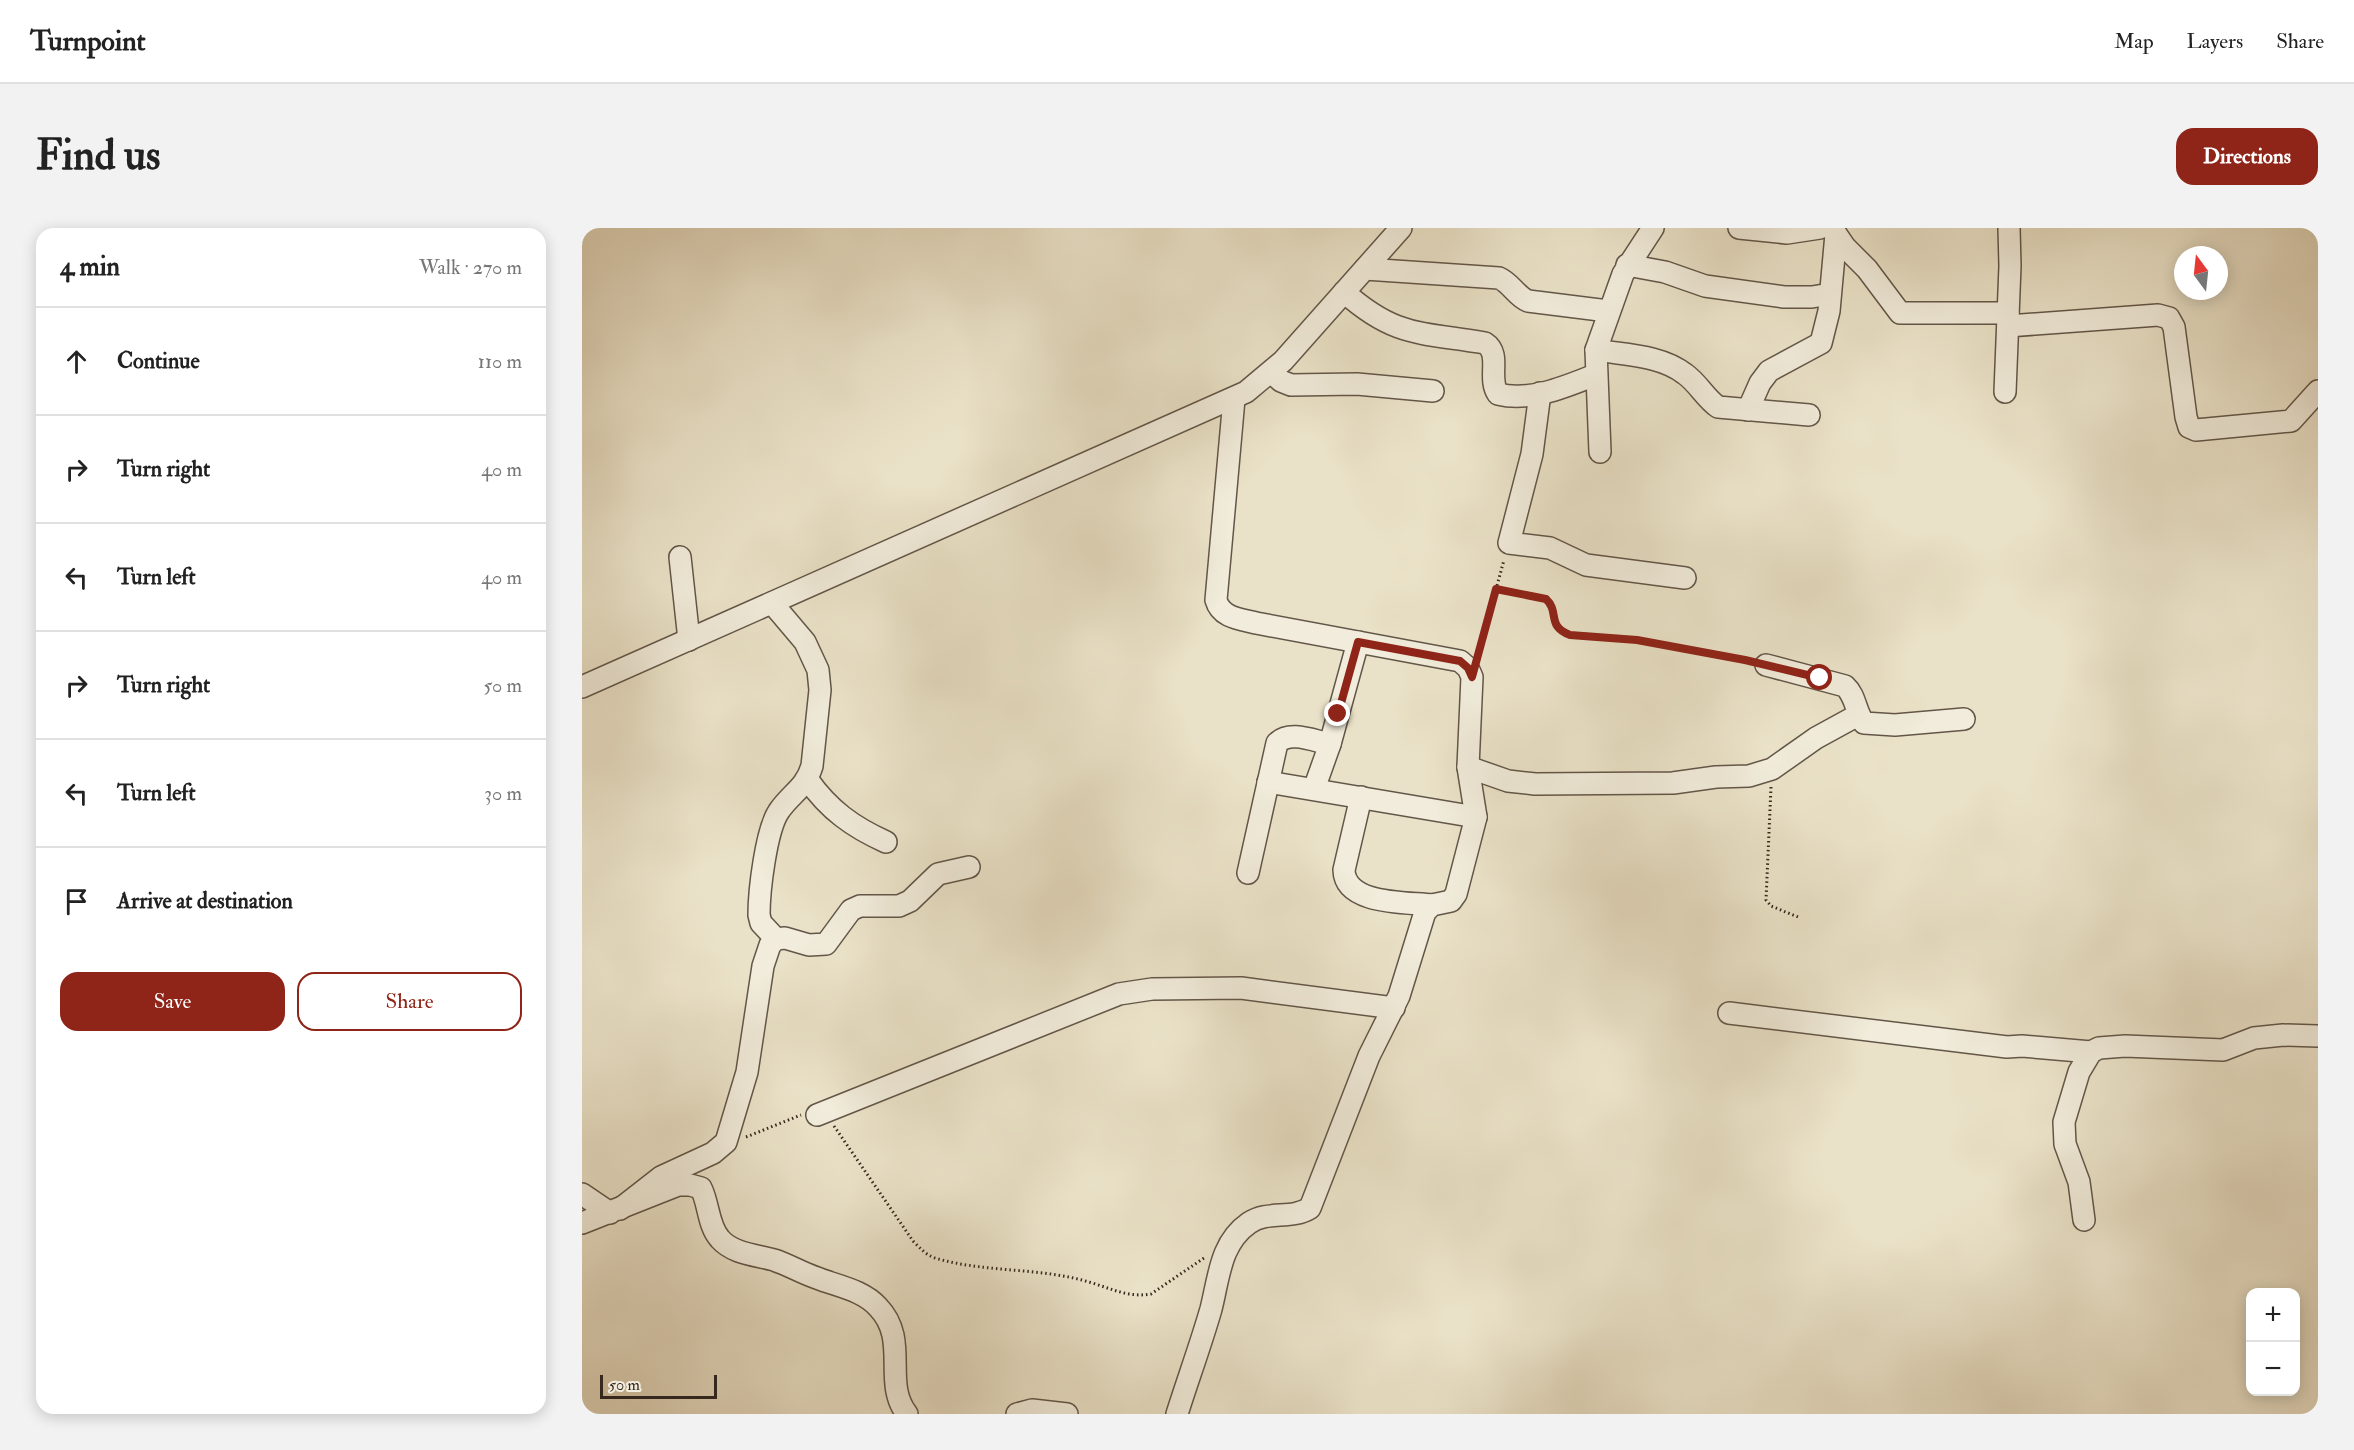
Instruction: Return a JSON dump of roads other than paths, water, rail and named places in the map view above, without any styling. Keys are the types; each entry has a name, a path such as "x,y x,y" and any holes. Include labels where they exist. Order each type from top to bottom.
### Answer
{"street":[{"path":"582,687 1234,399 1271,372 1401,228"},
{"path":"1599,452 1600,407 1595,375 1596,350 1608,311 1627,265 1653,228"},
{"path":"1738,228 1787,233 1829,230 1867,269 1900,313 2008,320 2158,315 2169,318 2174,327 2186,417 2189,427 2196,430 2291,421 2318,391"},
{"path":"2005,392 2009,228"},
{"path":"1748,410 1760,383 1769,371 1821,343 1830,294 1829,230"},
{"path":"1627,265 1665,272 1705,286 1784,297 1812,297 1830,294"},
{"path":"1365,269 1499,278 1511,285 1521,298 1528,301 1608,311"},
{"path":"1344,292 1367,313 1393,327 1409,332 1485,343 1491,346 1494,354 1492,380 1498,394 1506,396 1540,393 1595,375"},
{"path":"1596,350 1656,360 1686,374 1718,407 1809,415"},
{"path":"1271,372 1291,386 1357,384 1432,391"},
{"path":"1540,393 1532,454 1509,543 1551,548 1586,566 1685,578"},
{"path":"1234,399 1216,600 1219,609 1226,615 1256,623 1460,661 1468,668 1472,677 1468,767 1476,817 1456,894 1451,901 1432,905 1364,896 1349,887 1344,880 1344,870 1361,797"},
{"path":"680,557 689,640"},
{"path":"772,603 805,642 818,669 820,690 808,780 780,809 769,836 759,915 761,923 776,939"},
{"path":"1314,789 1330,744 1358,642"},
{"path":"1766,665 1845,686 1852,693 1858,715 1864,723 1874,725 1964,719"},
{"path":"1468,767 1508,781 1535,784 1673,783 1716,777 1749,776 1772,769 1816,738 1858,715"},
{"path":"1248,873 1276,743 1282,738 1292,736 1330,744"},
{"path":"808,780 819,796 839,816 886,842"},
{"path":"1268,782 1476,817"},
{"path":"615,1211 661,1177 720,1149 732,1127 740,1100 751,1051 763,966 770,945 776,939 785,938 809,945 826,944 851,910 860,906 899,906 910,901 938,873 969,867"},
{"path":"1177,1414 1211,1307 1216,1278 1235,1238 1257,1218 1291,1216 1310,1208 1369,1056 1394,1008 1425,912 1432,905"},
{"path":"817,1115 1119,994 1152,989 1241,988 1394,1008"},
{"path":"1729,1013 2007,1047 2022,1046 2091,1052 2110,1046 2223,1050 2259,1037 2318,1036"},
{"path":"2084,1220 2079,1182 2063,1135 2067,1104 2079,1072 2091,1052"},
{"path":"582,1223 678,1185 701,1188 707,1200 715,1232 721,1241 733,1249 775,1261 864,1295 886,1316 897,1345 896,1384 908,1414"},
{"path":"582,1194 615,1211"},
{"path":"1017,1414 1032,1410 1067,1414"}]}
